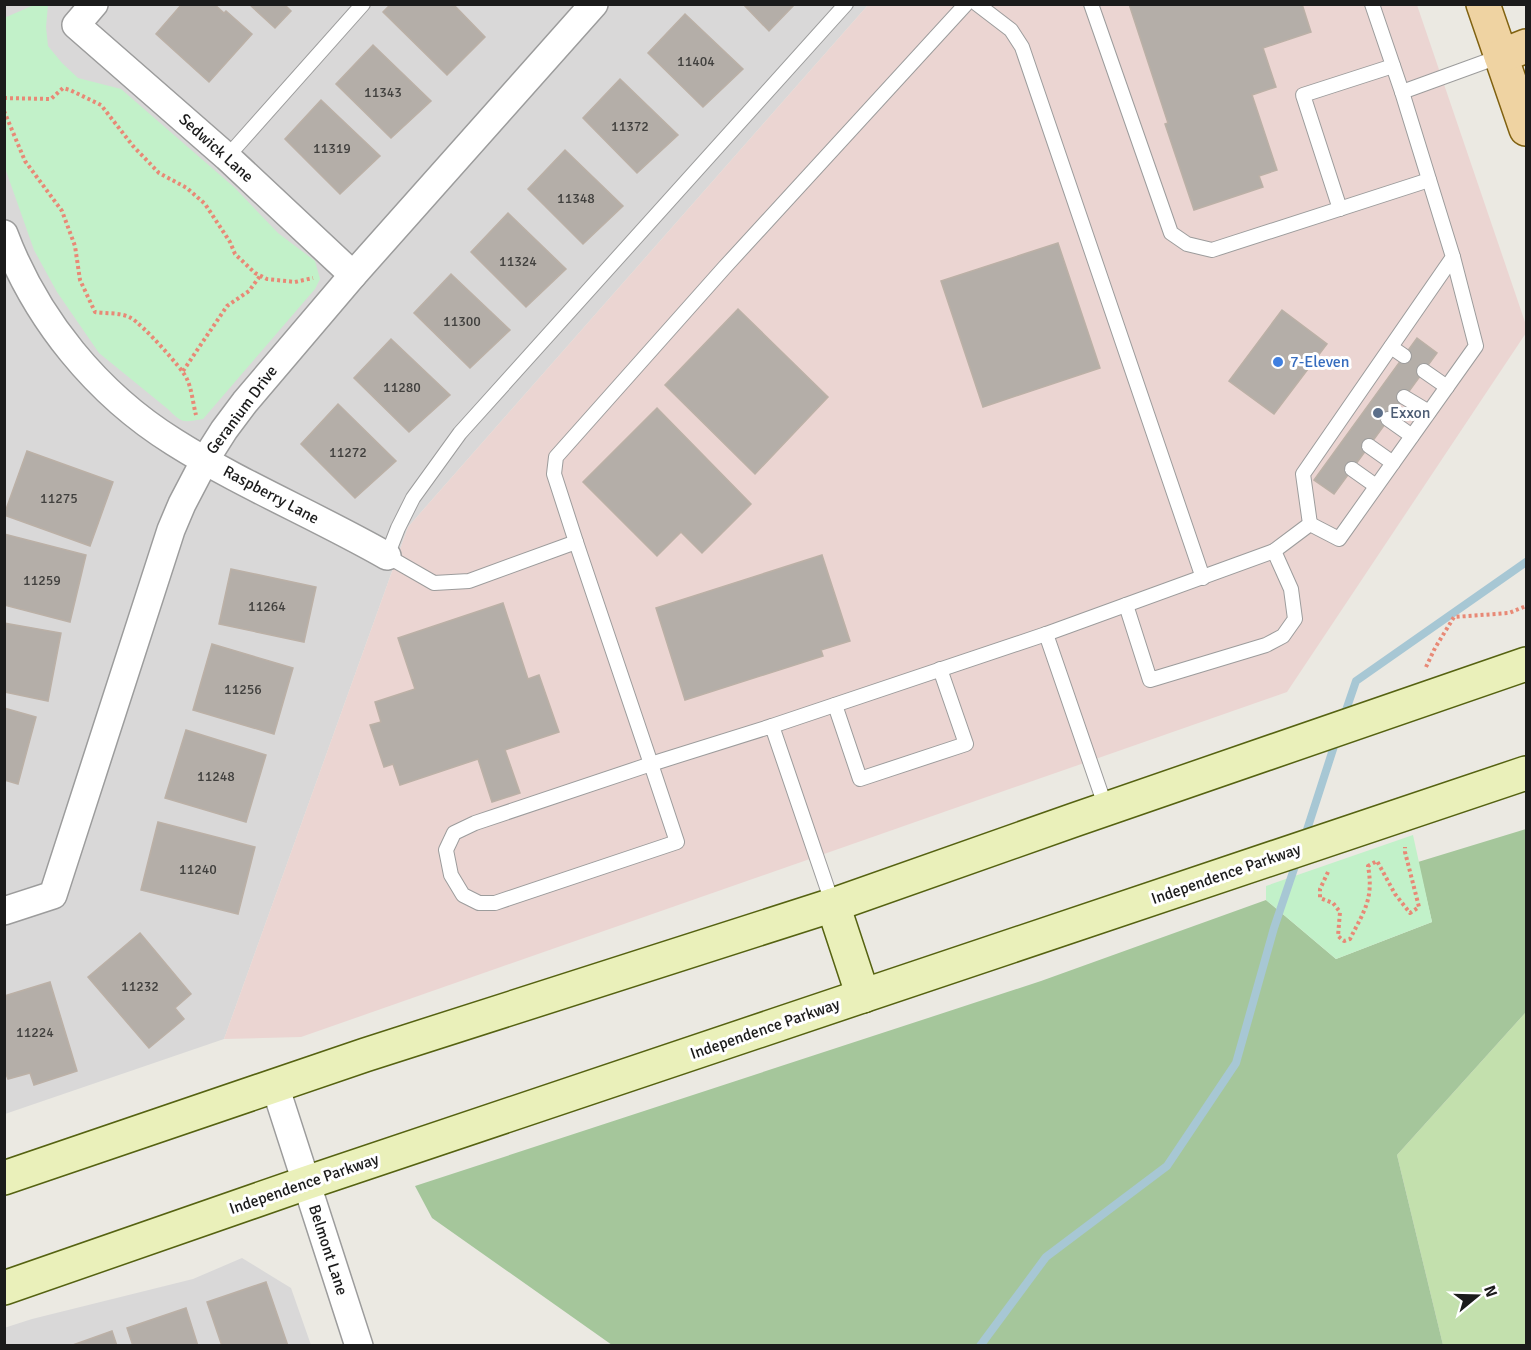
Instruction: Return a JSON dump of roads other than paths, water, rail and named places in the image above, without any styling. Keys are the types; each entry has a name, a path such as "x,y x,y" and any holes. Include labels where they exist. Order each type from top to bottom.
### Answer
{"main road":[{"path":"1483,4 1514,51 1527,129"},
{"path":"4,1178 365,1055 833,905 1106,808 1527,664"},
{"name":"Independence Parkway","path":"4,1288 306,1183 1280,856 1326,855 1527,773"},
{"path":"833,905 863,996"}],"street":[{"name":"Sedwick Lane","path":"94,4 76,25 227,158 352,274"},
{"name":"Geranium Drive","path":"4,911 52,895 171,530 205,460 224,430 352,274 594,4"},
{"name":"Raspberry Lane","path":"4,234 27,284 45,315 77,358 129,409 158,431 205,460 387,556"},
{"name":"Belmont Lane","path":"275,1086 359,1346"}],"lane":[{"path":"227,158 363,4"},
{"path":"576,542 469,581 434,583 387,556 413,498 460,433 846,4"},
{"path":"966,4 724,268 556,457 554,474 576,542 651,764 677,842 495,903 479,903 463,895 451,875 446,850 454,833 475,823 651,764 772,726 1046,634 1203,578 1274,551 1310,524"},
{"path":"977,4 1011,30 1022,47 1203,578"},
{"path":"1091,4 1171,233 1187,244 1212,250 1429,180"},
{"path":"1310,524 1339,539 1476,346 1453,257 1372,4"},
{"path":"1402,92 1514,51"},
{"path":"1340,209 1303,95 1393,66"},
{"path":"1310,524 1303,474 1326,451 1344,427 1361,402 1371,375 1453,257"},
{"path":"1391,347 1404,356"},
{"path":"1424,371 1447,387"},
{"path":"1371,375 1384,384"},
{"path":"1404,397 1429,412"},
{"path":"1388,419 1412,436"},
{"path":"1369,446 1393,463"},
{"path":"1352,469 1376,486"},
{"path":"1126,605 1150,680 1266,645 1284,636 1295,619 1291,589 1274,551"},
{"path":"1046,634 1106,808"},
{"path":"835,705 860,779 966,744 940,669"},
{"path":"772,726 833,905"}],"waterway":[{"path":"1343,719 1356,681 1526,562"},
{"path":"1304,839 1337,737"},
{"path":"980,1346 1046,1257 1167,1166 1236,1063 1274,928 1297,860"}],"place":[{"name":"7-Eleven","path":"1278,362"},
{"name":"Exxon","path":"1378,413"}]}
